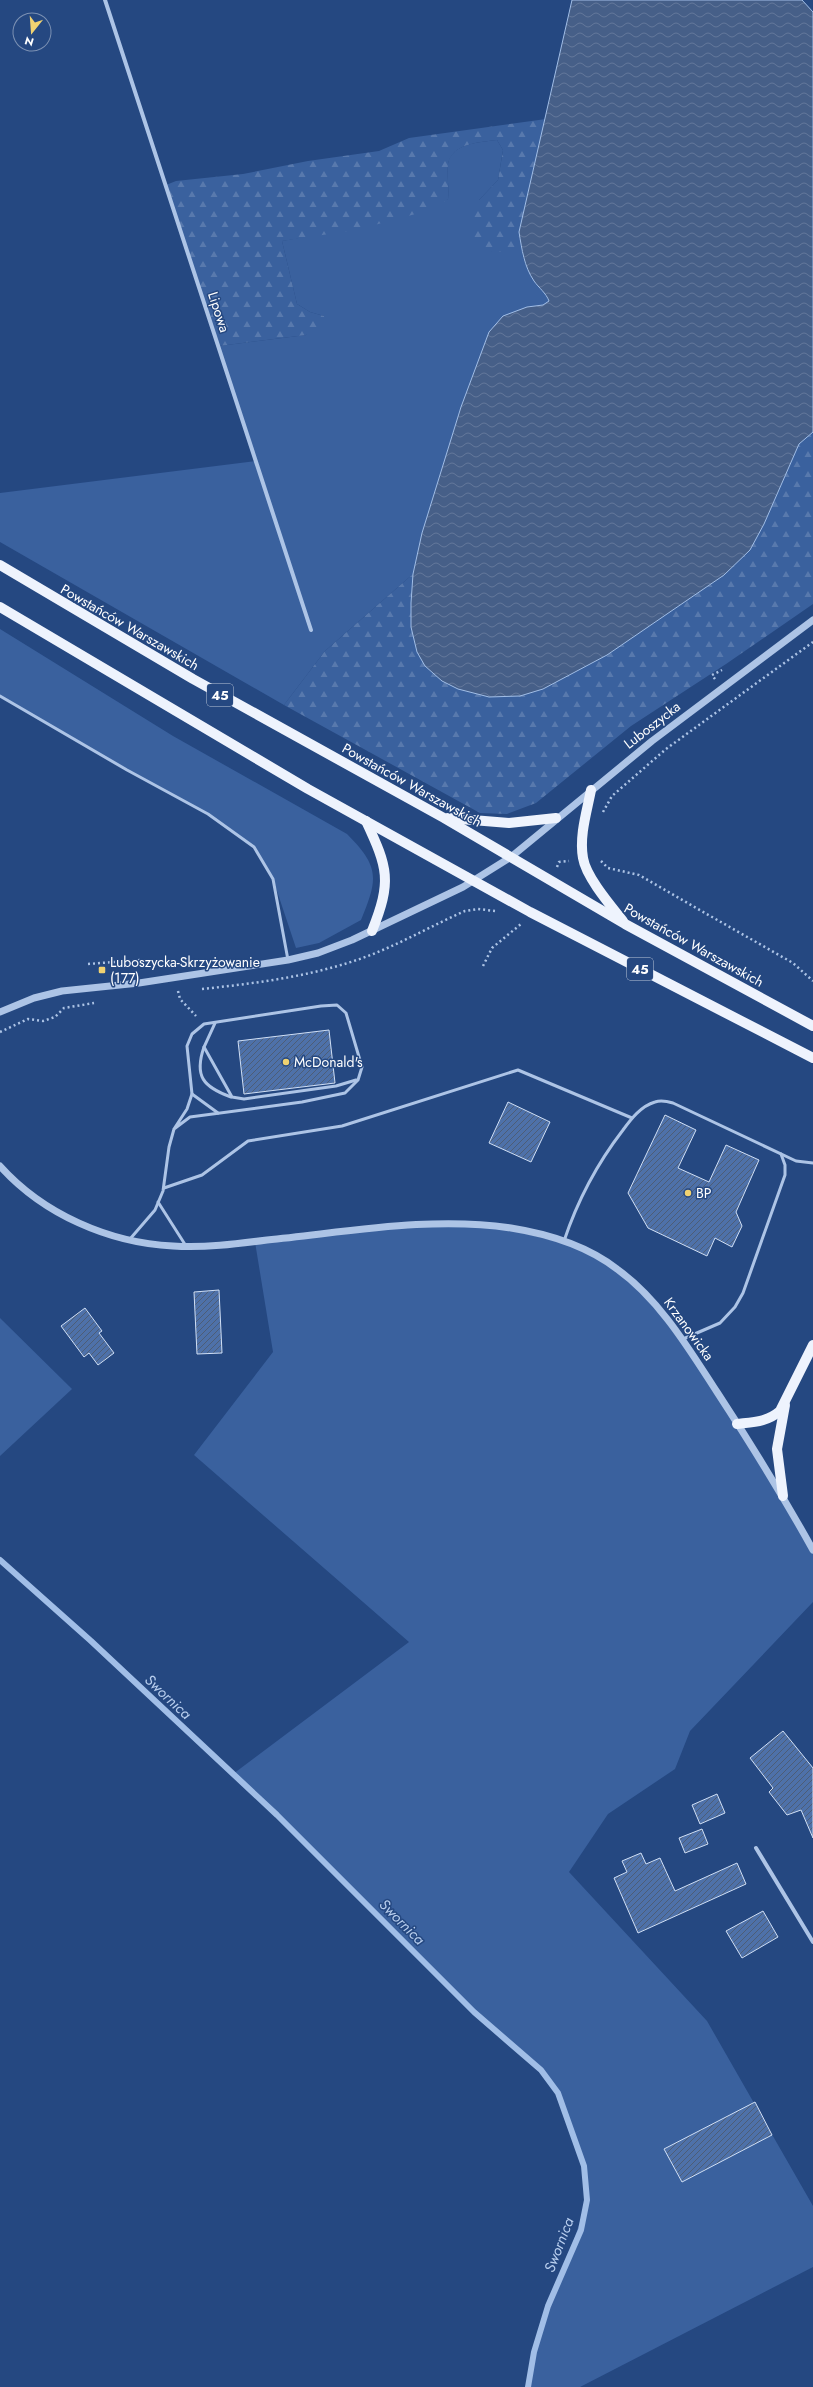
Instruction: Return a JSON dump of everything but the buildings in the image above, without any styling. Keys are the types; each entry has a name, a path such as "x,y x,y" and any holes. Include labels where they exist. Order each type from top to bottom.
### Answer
{"main road":[{"name":"Powstańców Warszawskich","path":"0,565 193,679 444,818 625,924 813,1026"},
{"name":"45","path":"0,607 308,790 530,912 811,1058"},
{"path":"591,790 584,830 583,859 597,886 625,924"},
{"path":"444,818 509,823 556,818"},
{"path":"366,821 381,852 385,870 385,896 372,930"},
{"path":"737,1424 771,1418 780,1411 813,1345"},
{"path":"783,1496 777,1449 786,1400"}],"street":[{"name":"Lipowa","path":"105,0 311,630"},
{"name":"Luboszycka","path":"0,1012 34,998 62,991 139,983 288,960 318,953 372,930 474,880 511,857 556,818 652,741 813,620"},
{"name":"Krzanowicka","path":"0,1166 38,1199 70,1219 91,1228 129,1240 173,1246 186,1246 255,1242 429,1224 465,1224 527,1231 564,1241 600,1256 638,1286 682,1340 783,1496 813,1550"},
{"path":"756,1848 813,1942"}],"lane":[{"path":"0,696 120,766 208,814 254,848 273,879 288,960"},
{"path":"129,1240 154,1210 164,1188 169,1147 174,1128 187,1109 192,1094 188,1046 192,1034 204,1024 321,1006 337,1005 346,1013 362,1067 358,1080 345,1093 302,1102 190,1117 174,1128"},
{"path":"215,1022 199,1062 200,1072 209,1086 217,1092 244,1099 336,1086 358,1080"},
{"path":"204,1047 232,1097"},
{"path":"164,1188 202,1175 248,1141 342,1126 518,1070 632,1118"},
{"path":"192,1094 218,1113"},
{"path":"564,1241 576,1207 591,1175 632,1118 643,1108 662,1100 796,1161 813,1163"},
{"path":"682,1340 720,1323 728,1316 743,1294 785,1174 785,1165 781,1154"},
{"path":"158,1202 186,1246"}],"path":[{"path":"599,819 612,796 666,749 813,642"},
{"path":"600,858 608,868 639,875 698,908 793,963 813,981"},
{"path":"556,867 559,862 573,860"},
{"path":"483,966 492,948 523,923"},
{"path":"88,964 141,960 176,964"},
{"path":"171,992 179,991 180,999 190,1009"},
{"path":"0,1032 28,1019 42,1021 55,1017 64,1008 99,1002"}],"green space":[{"path":"546,119 519,232 522,252 492,252 476,244 469,219 479,200 498,180 503,150 497,140 468,145 455,152 450,158 448,165 448,199 434,209 356,230 282,241 297,304 310,312 324,316 325,327 306,335 219,346 166,185 176,181 243,174 308,161 379,151 409,138"},
{"path":"497,140 503,150 498,180 479,200 492,252 522,252 526,266 546,295 549,302 543,305 527,307 489,332 461,407 422,533 413,574 325,651 284,705 0,542 0,493 257,461 219,346 306,335 324,316 310,312 297,304 282,241 304,237 448,199 448,164 450,157 461,148 468,145"},
{"path":"813,432 813,604 726,664 631,726 536,803 507,814 480,813 284,705 325,651 413,574 411,603 425,666 442,681 458,689 543,689 607,655 724,575 764,524 799,444"},
{"path":"0,629 173,736 347,834 366,856 373,874 371,894 361,920 319,943 296,948 273,879 254,847 208,814 127,770 0,696"},
{"path":"429,1224 498,1227 579,1247 639,1286 696,1360 813,1550 813,1602 690,1731 675,1769 608,1814 569,1872 707,2021 813,2206 813,2267 580,2387 528,2387 534,2352 548,2306 564,2270 587,2200 584,2166 558,2093 541,2070 474,2012 410,1945 233,1774 409,1642 194,1455 273,1352 255,1242"},
{"path":"0,1318 72,1389 0,1456"}],"water":[{"path":"572,0 802,0 813,12 813,432 799,444 764,524 750,550 724,575 607,655 543,689 520,696 489,697 458,689 442,681 425,666 417,652 411,627 413,574 422,533 461,407 489,332 503,316 527,307 543,305 549,301 534,281 528,270 519,232"}],"waterway":[{"name":"Swornica","path":"0,1560 91,1641 277,1815 474,2012 541,2070 558,2093 584,2166 587,2200 581,2230 548,2306 534,2352 528,2387"}],"place":[{"name":"Luboszycka-Skrzyżowanie (177)","path":"102,970"},
{"name":"McDonald's","path":"286,1062"},
{"name":"BP","path":"688,1193"}]}
